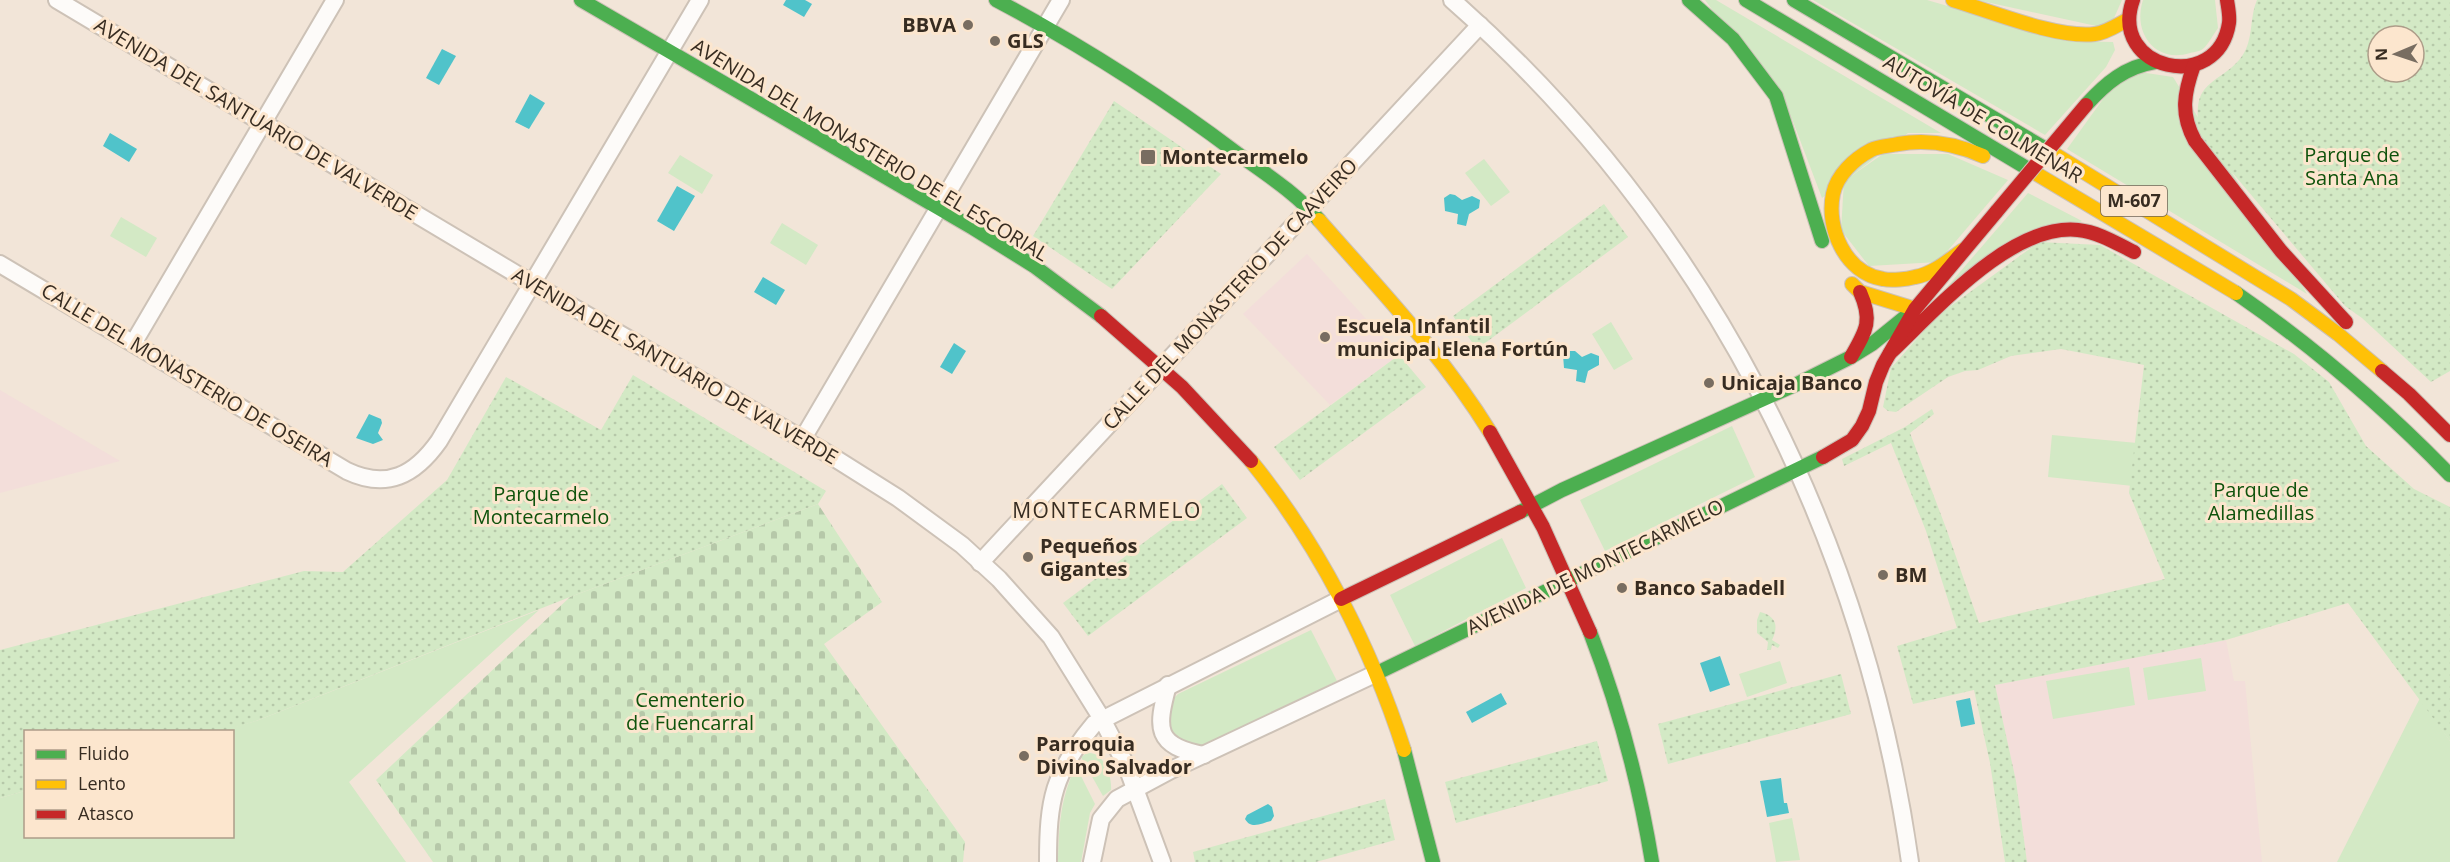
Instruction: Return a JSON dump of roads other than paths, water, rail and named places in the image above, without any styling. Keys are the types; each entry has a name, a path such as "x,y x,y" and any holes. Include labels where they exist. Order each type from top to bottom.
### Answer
{"main road":[{"name":"AVENIDA DEL MONASTERIO DE EL ESCORIAL","path":"581,0 938,207 1017,256 1090,307 1162,368 1220,425 1265,478 1341,599 1388,700 1423,813 1433,862"},
{"path":"996,0 1068,39 1180,112 1310,209 1435,353 1474,406 1532,505 1569,580 1594,638 1616,703 1635,771 1652,862"},
{"path":"1689,0 1733,39 1776,96 1825,250"},
{"name":"AUTOVÍA DE COLMENAR","path":"1746,0 2228,288 2281,323 2358,386 2450,475"},
{"name":"AUTOVÍA DE COLMENAR","path":"1794,0 2128,198 2291,298 2409,394 2450,435"},
{"path":"1953,0 2074,35 2097,34 2129,22"},
{"path":"2123,48 2133,0"},
{"path":"2186,88 2220,66 2232,52 2239,36 2233,5"},
{"path":"2129,22 2142,51 2155,62 2172,67 2194,65 2215,53 2223,44 2233,5"},
{"path":"2103,85 2131,66 2155,62"},
{"path":"2103,85 2114,64"},
{"path":"2194,65 2186,88 2183,110 2189,132 2261,228 2297,270 2377,354 2409,394"},
{"name":"AVENIDA DE MONTECARMELO","path":"1377,673 1838,450 1857,435 1869,411 1876,382 1915,309 2103,85"},
{"path":"1963,250 1938,267 1916,277 1896,280 1877,278 1860,269 1847,257 1838,244 1832,225 1830,207 1840,175 1851,163 1880,145 1935,142 1973,151 2102,213"},
{"path":"1890,353 1991,260 2036,236 2070,230 2101,236 2143,257"},
{"path":"1845,278 1860,291 1915,309"},
{"path":"1851,357 1866,332 1869,321 1868,309 1860,291"},
{"path":"2206,291 2237,308 2281,323"},
{"name":"AVENIDA DE MONTECARMELO","path":"1341,599 1532,505 1851,357 1872,344 1915,309"}],"street":[{"name":"AVENIDA DEL SANTUARIO DE VALVERDE","path":"57,0 533,284 802,440 898,498 962,545 999,579 1051,636 1102,719 1135,788 1161,862"},
{"path":"134,342 334,0"},
{"path":"533,284 700,0"},
{"path":"802,440 1061,0"},
{"path":"1452,0 1480,25 1579,127 1641,203 1713,307 1764,398 1798,469 1828,542 1869,662 1893,760 1910,862"},
{"name":"CALLE DEL MONASTERIO DE CAAVEIRO","path":"980,563 1480,25"},
{"name":"CALLE DEL MONASTERIO DE OSEIRA","path":"0,264 347,471 362,478 376,479 393,478 412,471 427,458 533,284"},
{"name":"AVENIDA DE MONTECARMELO","path":"1048,862 1048,824 1051,802 1058,780 1073,749 1094,724 1341,599"},
{"name":"AVENIDA DE MONTECARMELO","path":"1092,862 1101,819 1117,799 1135,788 1377,673"},
{"path":"1168,685 1161,709 1161,727 1167,740 1177,748 1204,755"}],"water":[{"path":"786,0 805,0 812,4 804,17 783,5"},
{"path":"442,49 456,56 439,85 426,78"},
{"path":"530,94 545,103 529,129 515,122"},
{"path":"110,133 137,149 129,162 103,146"},
{"path":"677,186 695,196 674,231 657,221"},
{"path":"1450,194 1462,200 1472,196 1480,200 1479,208 1469,214 1466,226 1457,224 1458,214 1445,211 1444,198"},
{"path":"763,277 785,290 776,305 754,292"},
{"path":"954,343 966,351 952,374 940,367"},
{"path":"1569,351 1575,351 1582,357 1591,353 1599,356 1599,365 1588,371 1585,383 1576,381 1577,370 1564,368 1563,355"},
{"path":"369,414 381,419 382,423 378,433 383,440 373,444 356,438"},
{"path":"1720,656 1730,685 1710,692 1700,663"},
{"path":"1501,693 1507,704 1472,723 1466,712"},
{"path":"1970,698 1975,724 1961,727 1956,701"},
{"path":"1781,778 1784,803 1787,803 1789,813 1767,817 1760,781"},
{"path":"1268,804 1272,807 1274,816 1271,821 1257,825 1247,822 1245,819 1247,815"}],"place":[{"name":"BBVA","path":"968,25"},
{"name":"GLS","path":"995,41"},
{"name":"Montecarmelo","path":"1148,157"},
{"name":"Escuela Infantil municipal Elena Fortún","path":"1325,337"},
{"name":"Unicaja Banco","path":"1709,383"},
{"name":"Pequeños Gigantes","path":"1028,557"},
{"name":"BM","path":"1883,575"},
{"name":"Banco Sabadell","path":"1622,588"},
{"name":"Parroquia Divino Salvador","path":"1024,756"}],"district":[{"name":"MONTECARMELO","path":"1107,511"}],"park label":[{"name":"Parque de Santa Ana","path":"2352,166"},
{"name":"Parque de Alamedillas","path":"2261,502"},
{"name":"Parque de Montecarmelo","path":"541,506"},
{"name":"Cementerio de Fuencarral","path":"690,712"}]}
